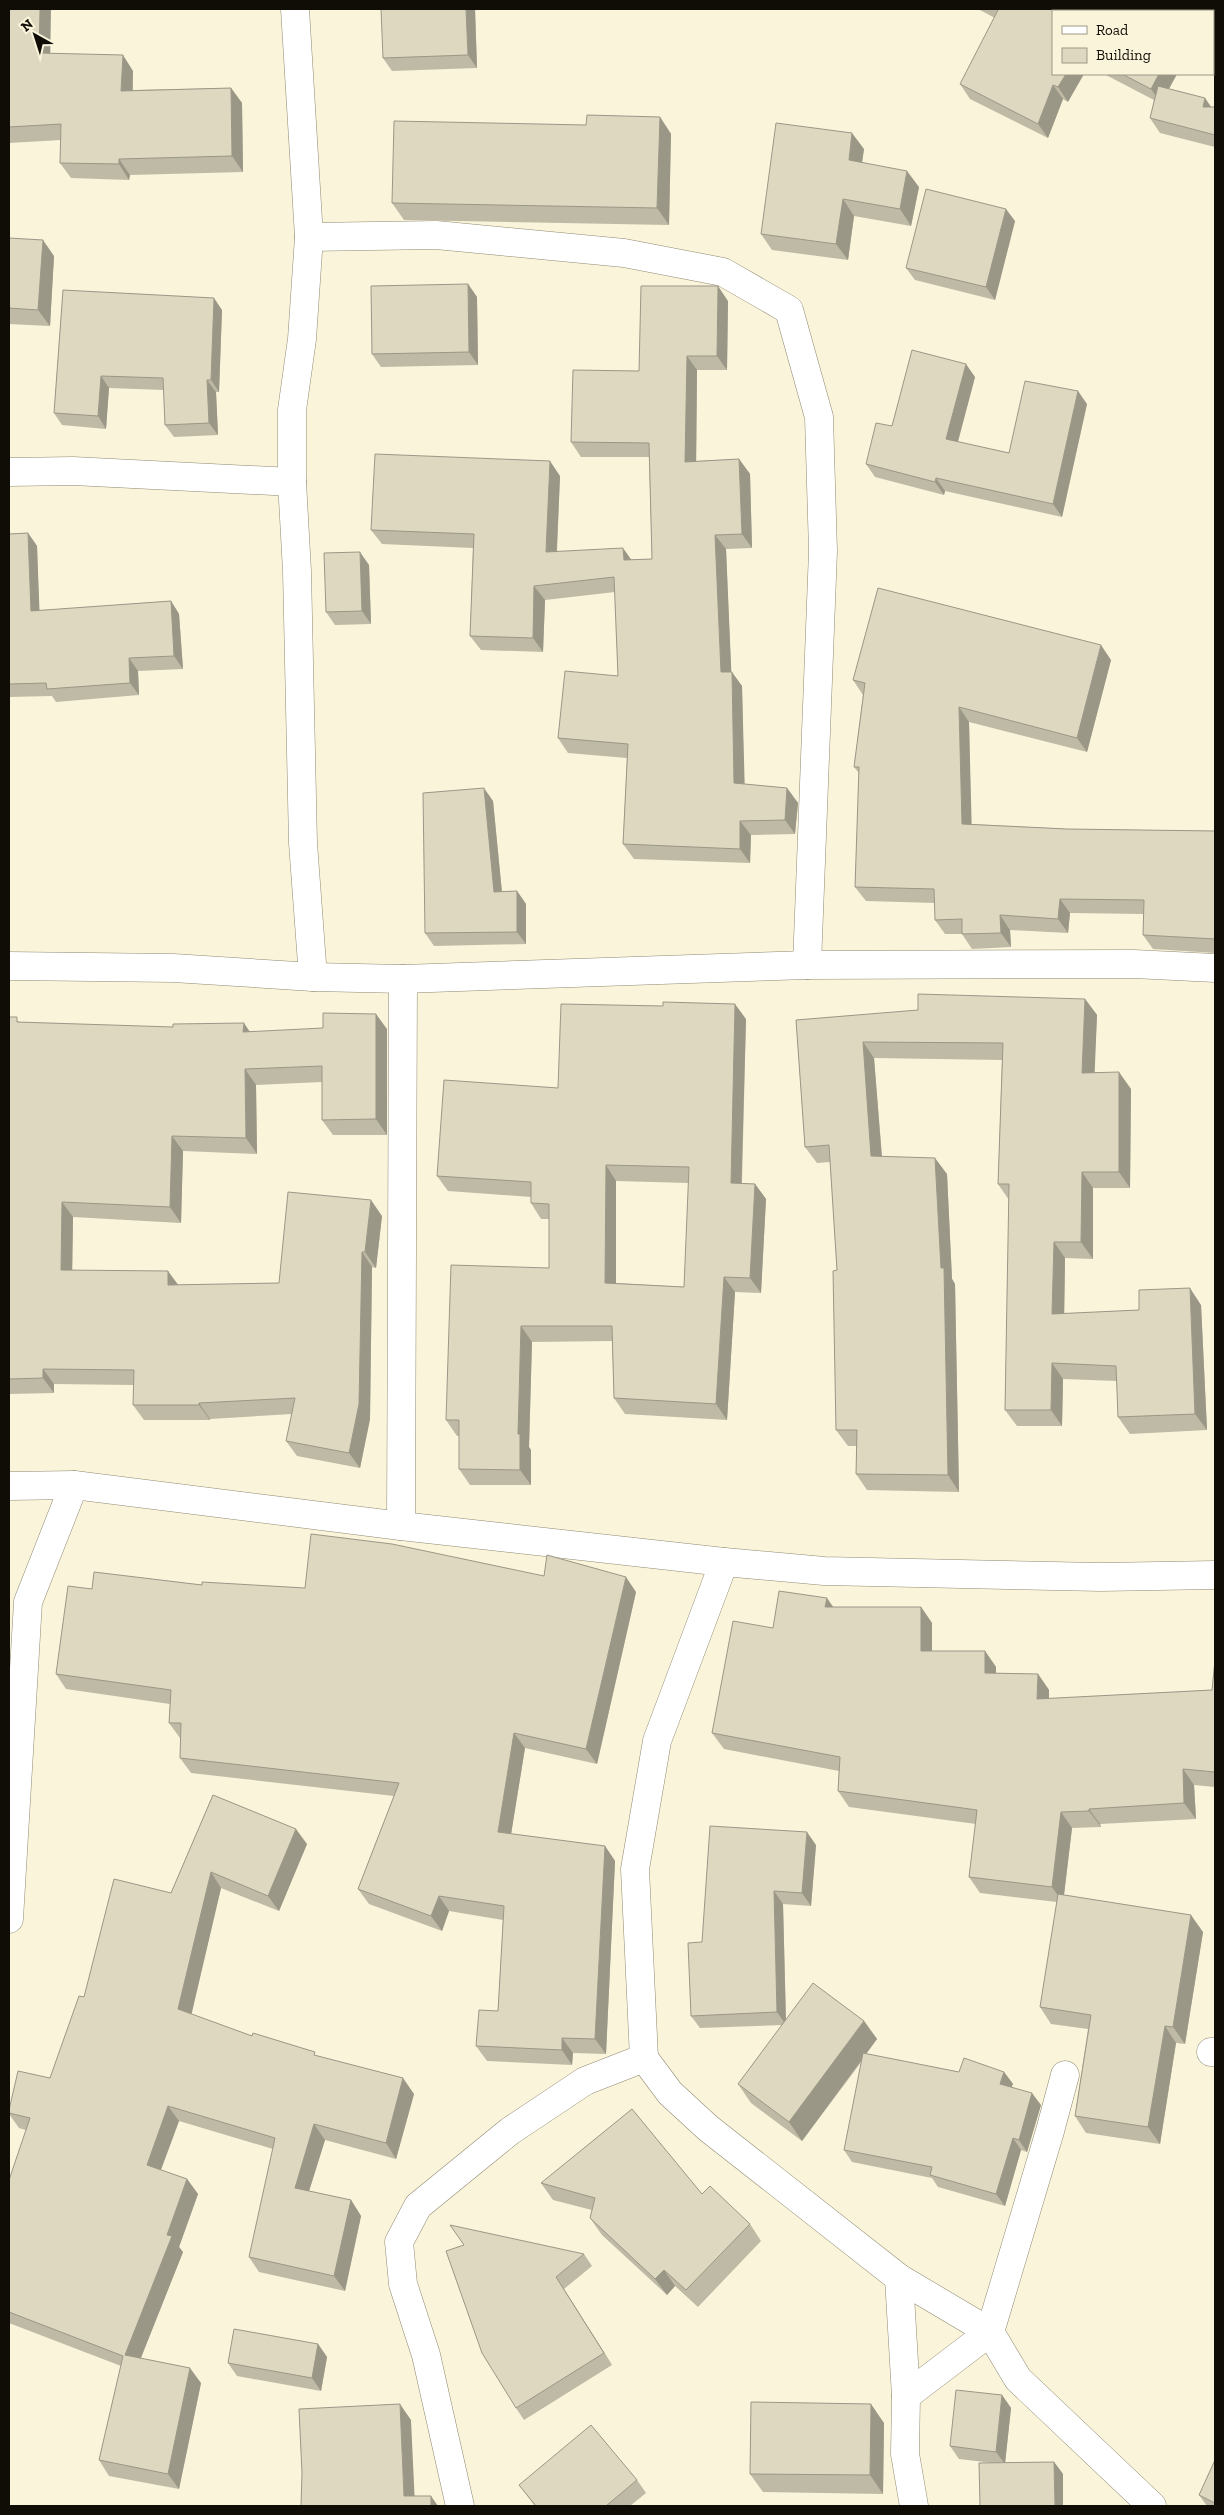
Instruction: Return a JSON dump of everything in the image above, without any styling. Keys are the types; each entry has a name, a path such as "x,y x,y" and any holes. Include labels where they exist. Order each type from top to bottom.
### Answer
{"street":[{"path":"295,9 309,237 302,339 292,410 292,482 297,571 304,842 313,977"},
{"path":"309,237 436,235 624,253 723,272 789,310 819,417 823,551 807,965"},
{"path":"9,472 73,472 292,482"},
{"path":"9,966 172,968 313,977 403,979 807,965 1134,964 1215,968"},
{"path":"401,1526 403,979"},
{"path":"9,1919 28,1602 74,1485"},
{"path":"9,1486 74,1485 401,1526 724,1562 824,1571 1101,1577 1215,1575"},
{"path":"724,1562 656,1741 635,1870 644,2058 670,2093 708,2128 899,2278 990,2332 1018,2379 1152,2506"},
{"path":"460,2506 426,2355 403,2284 399,2242 418,2206 510,2131 584,2081 644,2058"},
{"path":"906,2396 990,2332 1048,2141 1064,2076"},
{"path":"899,2278 906,2396 905,2454 914,2506"}],"building":[{"path":"9,9 40,9 39,53 123,55 121,91 231,88 232,156 119,159 119,164 60,163 61,124 9,127"},
{"path":"381,9 466,9 468,55 383,58"},
{"path":"995,9 1193,9 1052,10 1052,75 1065,75 1058,87 1053,85 1038,124 960,84 998,10"},
{"path":"1124,75 1158,75 1151,89"},
{"path":"1158,86 1205,98 1203,107 1215,107 1215,135 1150,118"},
{"path":"587,115 660,117 657,208 392,203 394,121 586,125"},
{"path":"776,123 852,133 849,160 907,171 900,209 843,199 836,244 761,234"},
{"path":"926,189 1006,209 986,287 906,268"},
{"path":"9,238 43,240 38,310 9,308"},
{"path":"468,284 469,352 372,354 371,286"},
{"path":"641,286 718,286 717,356 687,356 685,462 739,459 742,534 715,535 721,672 732,672 734,783 787,788 785,820 740,821 740,849 623,844 628,744 558,738 565,671 618,676 614,577 534,586 533,638 470,636 474,534 371,530 375,454 550,461 546,552 623,548 624,560 652,559 649,443 571,442 573,370 639,371"},
{"path":"63,290 214,298 211,380 207,380 209,423 165,425 163,378 101,376 98,416 54,413"},
{"path":"912,350 966,364 946,439 1009,453 1025,381 1078,391 1053,504 936,478 935,482 866,464 876,423 892,426"},
{"path":"28,533 31,611 171,601 174,656 129,658 130,683 47,689 46,683 9,684 9,534"},
{"path":"360,552 362,611 326,612 324,553"},
{"path":"878,588 1101,645 1077,738 959,707 962,824 1067,829 1215,831 1215,939 1143,935 1144,900 1060,899 1058,919 1000,915 1001,933 962,934 962,919 935,920 934,889 855,887 859,767 854,767 865,683 853,680"},
{"path":"484,788 494,892 517,891 517,932 425,933 423,793"},
{"path":"918,994 1085,999 1082,1073 1119,1072 1119,1172 1082,1172 1081,1242 1054,1242 1052,1314 1139,1310 1139,1290 1190,1288 1195,1414 1118,1417 1116,1366 1052,1363 1051,1410 1005,1410 1009,1184 998,1184 1003,1043 863,1042 871,1156 935,1158 941,1268 944,1268 948,1475 856,1474 857,1430 836,1430 833,1271 837,1270 829,1145 805,1147 796,1020 918,1010"},
{"path":"663,1002 735,1004 731,1183 755,1184 750,1278 724,1277 716,1404 614,1398 612,1326 521,1326 518,1434 520,1434 520,1470 459,1469 459,1420 446,1420 451,1265 549,1268 549,1204 531,1203 531,1182 437,1176 444,1080 558,1088 561,1004 663,1006","holes":["606,1165 689,1167 684,1287 605,1283"]},
{"path":"323,1013 376,1014 376,1119 322,1120 322,1066 245,1069 246,1138 172,1136 170,1207 62,1202 61,1270 168,1271 168,1285 279,1283 288,1192 371,1200 365,1252 362,1252 359,1404 349,1453 286,1441 295,1398 199,1403 199,1405 133,1405 134,1370 43,1369 43,1378 9,1379 9,1017 17,1017 17,1022 173,1027 173,1024 244,1023 243,1032 323,1028"},
{"path":"311,1534 392,1544 544,1576 547,1555 626,1577 586,1749 514,1733 498,1832 605,1846 595,2039 562,2038 562,2050 476,2046 479,2010 498,2011 504,1906 439,1896 431,1916 358,1889 399,1783 180,1758 181,1723 169,1723 171,1690 56,1674 68,1586 92,1589 94,1572 202,1585 202,1582 305,1588"},
{"path":"779,1591 827,1598 825,1607 921,1607 921,1651 985,1651 985,1673 1038,1674 1037,1699 1212,1690 1215,1660 1215,1772 1183,1769 1184,1803 1061,1812 1052,1887 969,1877 977,1810 838,1791 840,1757 712,1733 733,1621 773,1628"},
{"path":"213,1795 296,1829 268,1896 211,1872 178,2009 252,2036 253,2033 315,2052 314,2055 403,2078 386,2143 314,2124 295,2188 351,2200 334,2276 249,2257 275,2138 168,2106 147,2165 187,2179 167,2235 172,2236 125,2355 190,2368 168,2474 99,2460 123,2356 9,2312 9,2180 30,2118 9,2113 9,2110 18,2071 50,2078 79,1996 84,1997 114,1879 171,1893"},
{"path":"710,1826 807,1832 802,1893 774,1891 777,2012 691,2016 688,1943 702,1942"},
{"path":"1058,1894 1191,1915 1173,2027 1165,2026 1148,2127 1075,2116 1091,2015 1040,2007"},
{"path":"813,1983 864,2021 789,2122 738,2084"},
{"path":"863,2053 959,2072 964,2058 1004,2072 1000,2084 1032,2093 1019,2140 1013,2138 996,2194 930,2175 932,2167 844,2150"},
{"path":"632,2109 702,2194 710,2186 750,2224 686,2290 664,2270 655,2279 590,2218 595,2198 541,2183"},
{"path":"450,2225 584,2254 556,2277 604,2353 516,2408 482,2353 446,2251 464,2245"},
{"path":"234,2329 318,2344 312,2378 228,2363"},
{"path":"956,2390 1002,2395 996,2452 950,2446"},
{"path":"751,2402 871,2404 870,2475 750,2474"},
{"path":"400,2404 404,2496 431,2496 431,2506 301,2506 302,2473 299,2409"},
{"path":"591,2425 637,2480 606,2506 536,2506 519,2485"},
{"path":"1215,2460 1215,2503 1199,2495"},
{"path":"1054,2462 1055,2506 980,2506 979,2463"}]}
